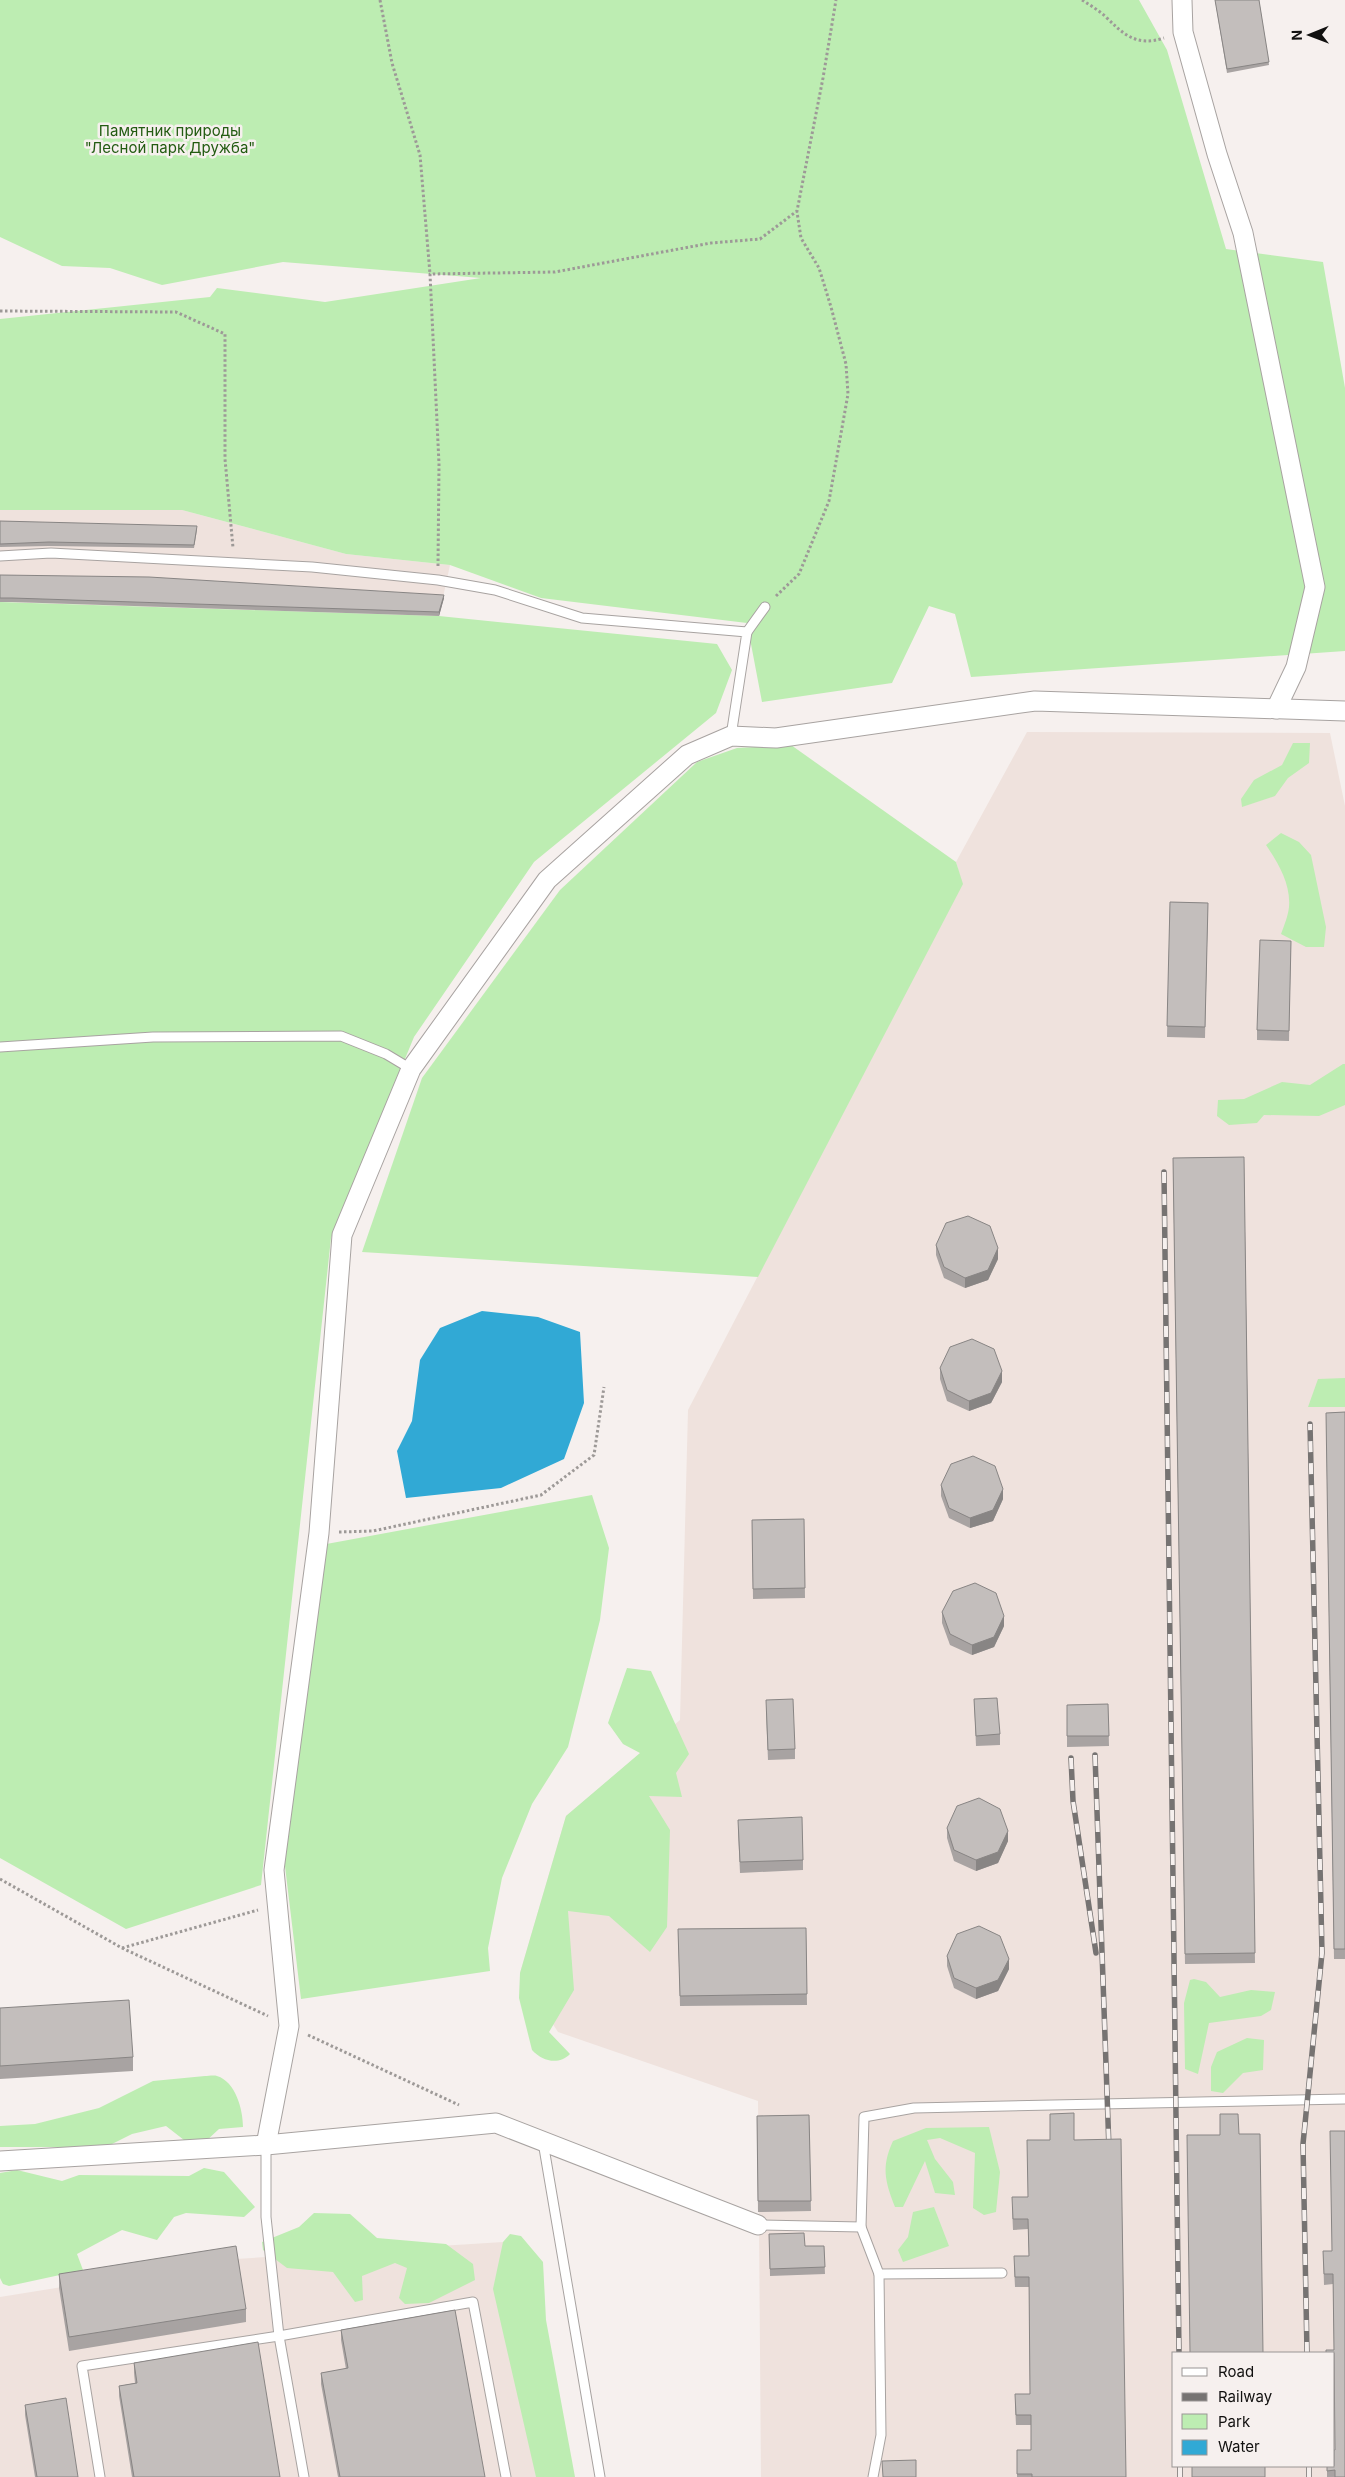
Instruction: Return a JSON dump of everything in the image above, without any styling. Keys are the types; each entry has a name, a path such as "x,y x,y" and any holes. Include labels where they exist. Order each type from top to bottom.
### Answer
{"street":[{"path":"1182,0 1183,32 1217,154 1243,233 1315,587 1296,667 1276,709"},
{"path":"266,2145 289,2026 274,1870 319,1533 342,1235 411,1070 547,880 687,755 731,736 776,738 1035,702 1345,711"},
{"path":"0,2161 266,2145 496,2123 758,2225"}],"lane":[{"path":"0,556 51,553 312,567 438,580 495,590 582,618 748,632"},
{"path":"731,736 748,632 765,607"},
{"path":"0,1047 152,1037 341,1036 386,1054 411,1070"},
{"path":"873,2477 881,2435 879,2274 860,2227 864,2117 914,2108 1345,2098"},
{"path":"543,2142 600,2477"},
{"path":"266,2145 266,2217 280,2336 304,2477"},
{"path":"758,2225 860,2227"},
{"path":"879,2274 1002,2273"},
{"path":"100,2477 82,2366 280,2336 473,2302 506,2477"}],"path":[{"path":"380,0 392,63 420,155 430,274 439,464 438,580"},
{"path":"765,607 799,574 829,501 848,394 846,364 831,307 819,268 800,238 797,211 836,0"},
{"path":"1082,0 1104,15 1122,34 1138,40 1156,40 1183,32"},
{"path":"430,274 555,272 711,244 760,239 797,211"},
{"path":"0,311 176,312 226,334 226,459 233,564"},
{"path":"319,1533 373,1531 541,1495 594,1455 604,1387"},
{"path":"0,1879 122,1948 460,2106"},
{"path":"122,1948 254,1912 277,1897"}],"shaded area":[{"path":"0,510 182,510 346,554 450,565 439,616 0,602"},
{"path":"1027,732 1330,733 1345,806 1345,2477 761,2477 758,2101 558,2032 520,1973 566,1816 680,1720 688,1410 962,884 956,862"},
{"path":"503,2242 541,2477 0,2477 0,2297 236,2259"}],"green space":[{"name":"Памятник природы \"Лесной парк Дружба\"","path":"0,0 1139,0 1167,50 1226,249 1323,262 1345,388 1345,651 971,677 955,614 929,606 892,683 762,702 747,623 541,598 450,565 346,554 182,510 0,510 0,319 210,297 217,288 325,302 481,278 283,262 162,285 110,268 62,266 0,237"},
{"path":"0,602 439,616 717,644 732,670 716,713 534,862 414,1037 331,1238 261,1885 126,1929 0,1858"},
{"path":"1293,743 1310,743 1309,763 1288,778 1275,796 1242,807 1241,799 1254,780 1282,765"},
{"path":"791,745 956,862 963,884 758,1277 362,1252 422,1078 560,890 697,762 737,748"},
{"path":"1281,833 1299,842 1311,855 1326,927 1324,947 1306,947 1281,934 1288,910 1288,890 1279,866 1266,845"},
{"path":"1345,1064 1345,1105 1319,1116 1264,1115 1257,1123 1229,1125 1217,1116 1218,1100 1244,1099 1282,1082 1310,1085"},
{"path":"1345,1378 1345,1407 1308,1407 1318,1379"},
{"path":"592,1495 609,1548 600,1620 568,1747 532,1804 502,1878 488,1948 490,1971 301,1999 284,1858 321,1545"},
{"path":"627,1668 651,1671 689,1754 676,1773 682,1797 649,1796 670,1830 667,1927 650,1952 609,1916 568,1911 574,1990 549,2032 570,2054 561,2060 551,2061 541,2057 532,2050 519,1998 520,1973 566,1816 640,1753 623,1744 608,1723"},
{"path":"1190,1980 1206,1982 1220,1997 1251,1990 1275,1992 1271,2010 1261,2016 1209,2023 1198,2074 1185,2069 1184,2003"},
{"path":"1247,2038 1264,2040 1263,2070 1243,2073 1223,2093 1211,2091 1211,2067 1217,2052"},
{"path":"213,2076 224,2079 234,2090 242,2113 243,2127 219,2129 206,2141 184,2140 166,2126 132,2134 106,2147 0,2147 0,2126 35,2124 99,2108 153,2081"},
{"path":"989,2127 1000,2172 996,2212 984,2215 973,2208 975,2153 940,2138 927,2140 935,2159 953,2182 955,2195 935,2193 925,2161 903,2207 895,2207 886,2174 887,2159 893,2141 926,2128"},
{"path":"204,2168 224,2172 255,2207 244,2217 186,2213 174,2217 157,2240 122,2230 77,2254 83,2270 9,2286 3,2284 0,2278 0,2173 17,2170 62,2181 79,2175 189,2176"},
{"path":"934,2207 949,2246 903,2262 898,2250 908,2237 913,2212"},
{"path":"314,2213 350,2214 377,2238 446,2244 473,2264 475,2280 429,2303 405,2304 399,2298 407,2268 395,2263 362,2276 363,2300 355,2302 333,2272 287,2268 263,2250 262,2242 299,2227"},
{"path":"510,2234 521,2236 543,2262 546,2320 575,2477 536,2477 493,2289 503,2242"}],"water":[{"path":"482,1311 538,1317 580,1332 584,1403 564,1459 501,1488 406,1498 397,1451 412,1421 420,1360 440,1328"}],"building":[{"path":"1215,0 1259,0 1269,62 1227,69"},
{"path":"0,521 197,526 194,545 49,542 0,544"},
{"path":"0,575 149,577 444,595 439,612 0,598"},
{"path":"1170,902 1208,903 1205,1027 1167,1026"},
{"path":"1260,940 1291,941 1289,1031 1257,1030"},
{"path":"1244,1157 1255,1953 1185,1954 1173,1158"},
{"path":"968,1216 990,1226 998,1248 988,1270 965,1278 944,1267 936,1245 946,1223"},
{"path":"972,1339 994,1349 1002,1371 991,1393 969,1401 947,1390 940,1368 950,1347"},
{"path":"1345,1412 1345,1949 1334,1949 1326,1413"},
{"path":"973,1456 995,1466 1003,1489 993,1510 970,1518 949,1508 941,1485 951,1464"},
{"path":"804,1519 805,1588 753,1589 752,1520"},
{"path":"975,1583 996,1593 1004,1616 994,1637 972,1645 950,1634 942,1612 953,1591"},
{"path":"997,1698 1000,1734 976,1736 974,1699"},
{"path":"793,1699 795,1749 768,1750 766,1700"},
{"path":"1108,1704 1109,1736 1067,1736 1067,1705"},
{"path":"979,1798 1000,1809 1008,1831 998,1852 976,1860 954,1850 947,1828 957,1806"},
{"path":"802,1817 803,1860 740,1862 738,1820"},
{"path":"979,1926 1000,1936 1009,1959 998,1980 976,1988 954,1978 947,1956 957,1934"},
{"path":"806,1928 807,1994 680,1996 678,1929"},
{"path":"129,2000 133,2057 0,2066 0,2008"},
{"path":"1074,2113 1074,2140 1121,2139 1126,2477 1032,2477 1032,2474 1017,2474 1017,2450 1031,2450 1031,2415 1016,2415 1015,2394 1030,2394 1029,2277 1015,2277 1014,2256 1029,2256 1028,2219 1013,2219 1012,2197 1028,2197 1027,2140 1050,2140 1050,2114"},
{"path":"1220,2114 1238,2114 1239,2134 1260,2134 1263,2352 1190,2352 1187,2135 1220,2135"},
{"path":"809,2115 811,2201 758,2201 757,2116"},
{"path":"1330,2131 1345,2131 1345,2477 1335,2477 1335,2470 1327,2471 1327,2467 1335,2467 1335,2352 1326,2352 1326,2350 1334,2350 1333,2274 1324,2274 1323,2251 1332,2251"},
{"path":"804,2233 805,2246 824,2246 825,2267 770,2269 769,2234"},
{"path":"236,2246 246,2309 69,2337 59,2274"},
{"path":"455,2310 485,2477 340,2477 321,2373 348,2368 341,2330"},
{"path":"258,2342 280,2477 134,2477 119,2386 137,2383 134,2363"},
{"path":"66,2398 78,2477 37,2477 25,2405"},
{"path":"916,2460 916,2477 883,2477 882,2461"},
{"path":"1192,2467 1265,2467 1265,2477 1192,2477"}],"railway":[{"path":"1164,1172 1179,2352"},
{"path":"1307,2352 1303,2144 1322,1953 1310,1424"},
{"path":"1095,1755 1109,2149"},
{"path":"1071,1758 1073,1801 1096,1953"},
{"path":"1180,2467 1180,2477"},
{"path":"1309,2467 1309,2477"}]}
